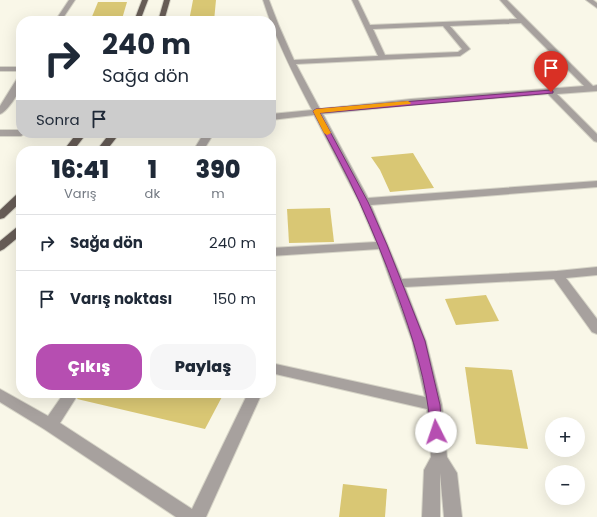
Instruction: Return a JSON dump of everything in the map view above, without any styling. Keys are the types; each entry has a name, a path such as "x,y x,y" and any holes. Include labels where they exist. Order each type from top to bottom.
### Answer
{"main road":[{"path":"139,16 145,0"},
{"path":"162,16 167,0"},
{"path":"72,146 78,138"},
{"path":"105,146 111,138"},
{"path":"0,216 16,201"},
{"path":"0,247 16,233"}],"street":[{"path":"61,16 72,0"},
{"path":"266,0 270,16"},
{"path":"355,0 383,58"},
{"path":"503,0 594,88"},
{"path":"589,0 597,6"},
{"path":"368,27 523,21"},
{"path":"290,62 460,54 466,49 445,24"},
{"path":"276,33 364,202 383,245 419,341 434,405 438,458 432,470 431,517"},
{"path":"0,69 16,69"},
{"path":"0,111 8,102 16,88"},
{"path":"276,116 316,111 594,88"},
{"path":"551,92 597,139"},
{"path":"0,133 16,133"},
{"path":"364,202 597,184"},
{"path":"276,252 383,245"},
{"path":"398,283 557,275 597,271"},
{"path":"557,275 597,328"},
{"path":"276,369 434,405"},
{"path":"0,395 50,425 190,517"},
{"path":"50,425 69,398"},
{"path":"197,517 253,398"},
{"path":"438,458 449,473 453,517"}],"building":[{"path":"193,0 216,0 214,16 190,16"},
{"path":"98,2 127,2 123,16 92,16"},
{"path":"413,153 434,188 390,192 380,170 371,157"},
{"path":"330,208 334,242 289,243 287,209"},
{"path":"486,295 499,321 456,325 445,299"},
{"path":"465,367 512,370 528,449 476,444"},
{"path":"78,398 221,398 205,429"},
{"path":"343,484 387,489 385,517 339,517"}],"slow traffic":[{"path":"327,133 316,111 408,103"}],"route":[{"path":"436,432 434,405 414,326 383,245 364,202 316,111 411,102 551,92"}]}
